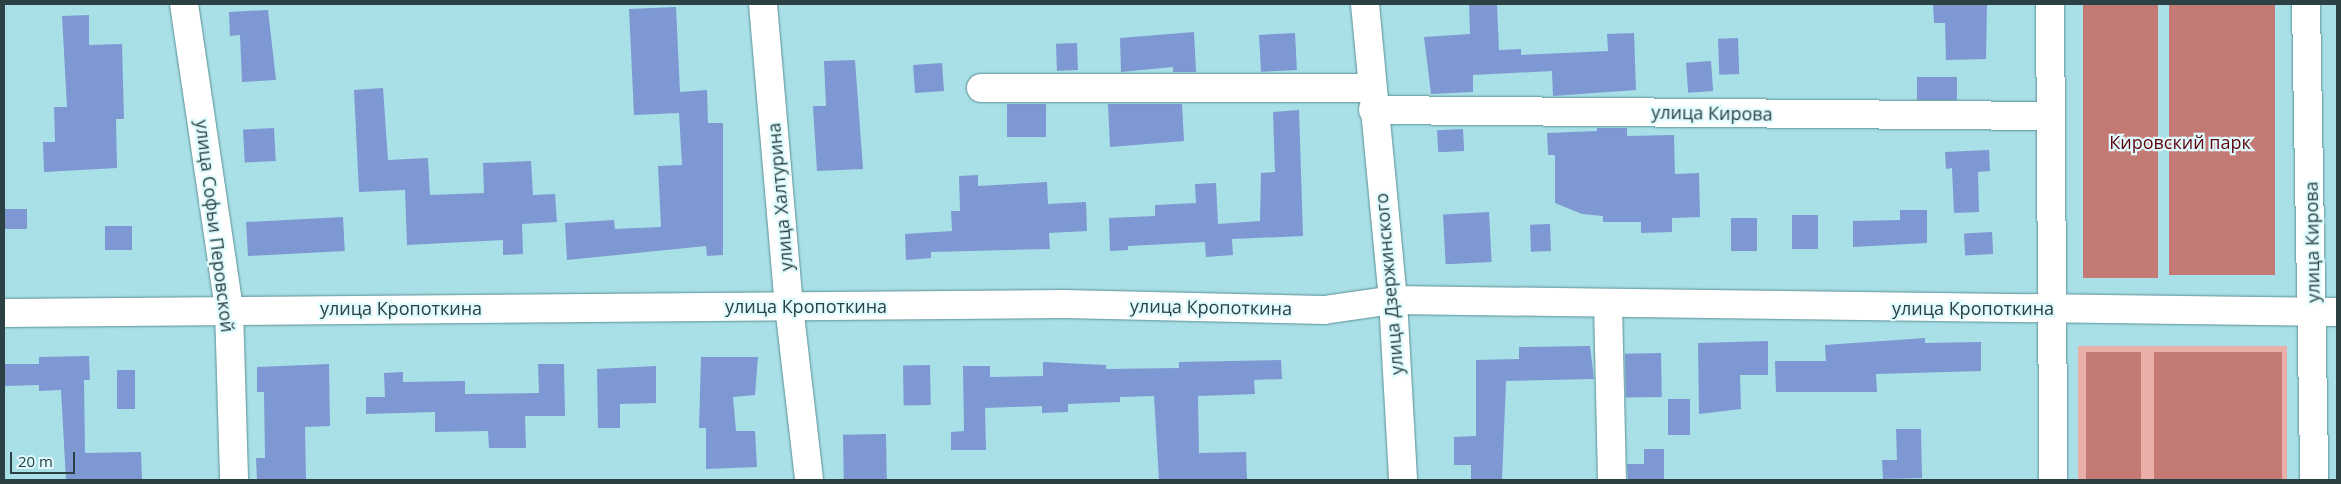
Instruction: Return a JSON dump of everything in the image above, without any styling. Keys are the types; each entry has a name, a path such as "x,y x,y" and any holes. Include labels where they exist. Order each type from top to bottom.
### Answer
{"main road":[{"name":"улица Софьи Перовской","path":"184,4 229,309 234,480"},
{"name":"улица Халтурина","path":"763,4 789,306 810,480"},
{"name":"улица Дзержинского","path":"1365,4 1372,99 1393,300 1403,480"},
{"path":"2050,4 2053,480"},
{"name":"улица Кирова","path":"2306,4 2325,312 2314,480"},
{"path":"981,88 1372,99"},
{"name":"улица Кирова","path":"1372,99 2051,116"},
{"name":"улица Кропоткина","path":"4,313 229,309 1064,304 1324,310 1393,300 2325,312"},
{"path":"1608,304 1612,480"}],"shaded area":[{"path":"2078,346 2287,346 2287,480 2078,480"}],"green space":[{"path":"2083,4 2158,4 2158,278 2083,278"},
{"name":"Кировский парк","path":"2169,4 2275,4 2275,275 2169,275"},
{"path":"2086,352 2141,352 2141,480 2086,480"},
{"path":"2154,352 2282,352 2282,480 2154,480"}],"building":[{"path":"1469,4 1497,4 1499,50 1521,49 1521,55 1608,51 1607,34 1634,33 1636,90 1553,96 1552,71 1473,75 1473,92 1431,94 1424,37 1470,34"},
{"path":"1987,4 1986,59 1946,60 1945,23 1934,23 1933,5"},
{"path":"676,7 680,92 707,90 708,123 723,123 723,255 707,256 706,246 567,260 565,223 614,220 615,229 661,227 658,166 682,165 679,113 634,115 629,9"},
{"path":"268,10 276,80 242,82 240,35 230,36 229,12"},
{"path":"89,15 89,45 122,44 124,119 116,119 117,168 44,172 43,142 55,142 54,107 67,107 62,16"},
{"path":"1194,32 1196,72 1173,72 1173,67 1121,72 1120,38"},
{"path":"1295,33 1297,70 1261,72 1259,35"},
{"path":"1738,38 1739,74 1719,75 1718,39"},
{"path":"1077,43 1078,70 1057,71 1056,44"},
{"path":"855,60 863,169 817,171 813,106 826,106 824,61"},
{"path":"1711,61 1713,91 1688,93 1686,63"},
{"path":"942,63 944,91 915,93 913,65"},
{"path":"1917,77 1957,77 1957,100 1917,100"},
{"path":"383,88 388,160 428,158 430,195 484,193 483,163 531,161 533,195 555,194 557,222 522,224 523,254 503,255 503,240 407,245 405,190 359,192 354,90"},
{"path":"1007,104 1046,104 1046,137 1007,137"},
{"path":"1108,104 1182,104 1184,141 1110,147"},
{"path":"1299,110 1303,236 1232,239 1233,255 1206,257 1205,242 1128,246 1128,250 1110,251 1109,218 1155,216 1155,205 1196,203 1195,184 1216,183 1218,224 1260,221 1261,173 1275,172 1273,112"},
{"path":"274,128 276,161 245,163 243,130"},
{"path":"1597,128 1627,128 1627,136 1674,135 1675,174 1699,173 1700,217 1672,218 1672,232 1641,233 1641,222 1603,222 1603,216 1582,214 1555,203 1555,155 1548,155 1547,133 1597,131"},
{"path":"1463,129 1464,151 1438,152 1437,130"},
{"path":"1989,150 1990,171 1978,172 1979,212 1954,213 1952,168 1946,169 1945,152"},
{"path":"978,175 978,186 1047,182 1048,204 1086,202 1087,231 1049,233 1050,249 931,252 931,258 906,260 905,234 952,231 951,211 960,211 959,176"},
{"path":"4,209 27,209 27,229 4,229"},
{"path":"1900,210 1927,210 1927,243 1853,247 1853,221 1900,220"},
{"path":"1489,212 1492,262 1446,264 1443,214"},
{"path":"1792,215 1818,215 1818,249 1792,249"},
{"path":"343,217 345,251 248,256 246,222"},
{"path":"1731,218 1757,218 1757,251 1731,251"},
{"path":"1550,224 1551,251 1531,252 1530,225"},
{"path":"105,226 132,226 132,250 105,250"},
{"path":"1992,232 1993,254 1965,255 1964,233"},
{"path":"1925,338 1925,343 1981,342 1981,371 1876,374 1877,392 1776,392 1775,361 1826,361 1825,345"},
{"path":"1768,341 1768,375 1740,375 1741,409 1699,414 1698,343"},
{"path":"1590,346 1594,379 1506,381 1502,480 1471,480 1471,465 1454,465 1454,437 1476,436 1476,360 1519,359 1519,347"},
{"path":"1661,353 1662,397 1626,398 1625,354"},
{"path":"89,356 90,380 84,380 85,453 141,452 142,480 66,480 61,390 39,391 39,385 4,386 4,364 39,364 39,357"},
{"path":"701,357 758,357 755,395 733,397 736,431 755,431 757,467 706,469 706,428 699,428"},
{"path":"1281,360 1282,379 1254,380 1255,394 1198,396 1199,453 1246,452 1247,480 1159,480 1154,396 1120,397 1120,402 1068,404 1068,412 1042,413 1042,406 985,408 986,450 951,450 951,432 964,431 963,366 990,366 990,377 1043,376 1043,362 1106,365 1106,369 1179,368 1179,362"},
{"path":"329,364 330,426 305,427 306,480 257,480 256,458 265,458 264,392 257,392 257,367"},
{"path":"538,364 564,364 565,416 525,416 526,448 489,448 488,431 435,432 435,412 366,414 366,397 385,397 384,373 403,372 403,382 465,381 465,394 539,393"},
{"path":"903,365 930,365 931,405 904,405"},
{"path":"656,366 656,403 620,404 620,428 598,428 597,369"},
{"path":"117,370 135,370 135,409 117,409"},
{"path":"1668,399 1690,399 1690,435 1668,435"},
{"path":"1896,429 1921,429 1922,478 1883,479 1882,460 1897,460"},
{"path":"886,434 887,480 844,480 843,435"},
{"path":"1644,449 1664,449 1664,480 1628,480 1627,464 1644,464"}]}
